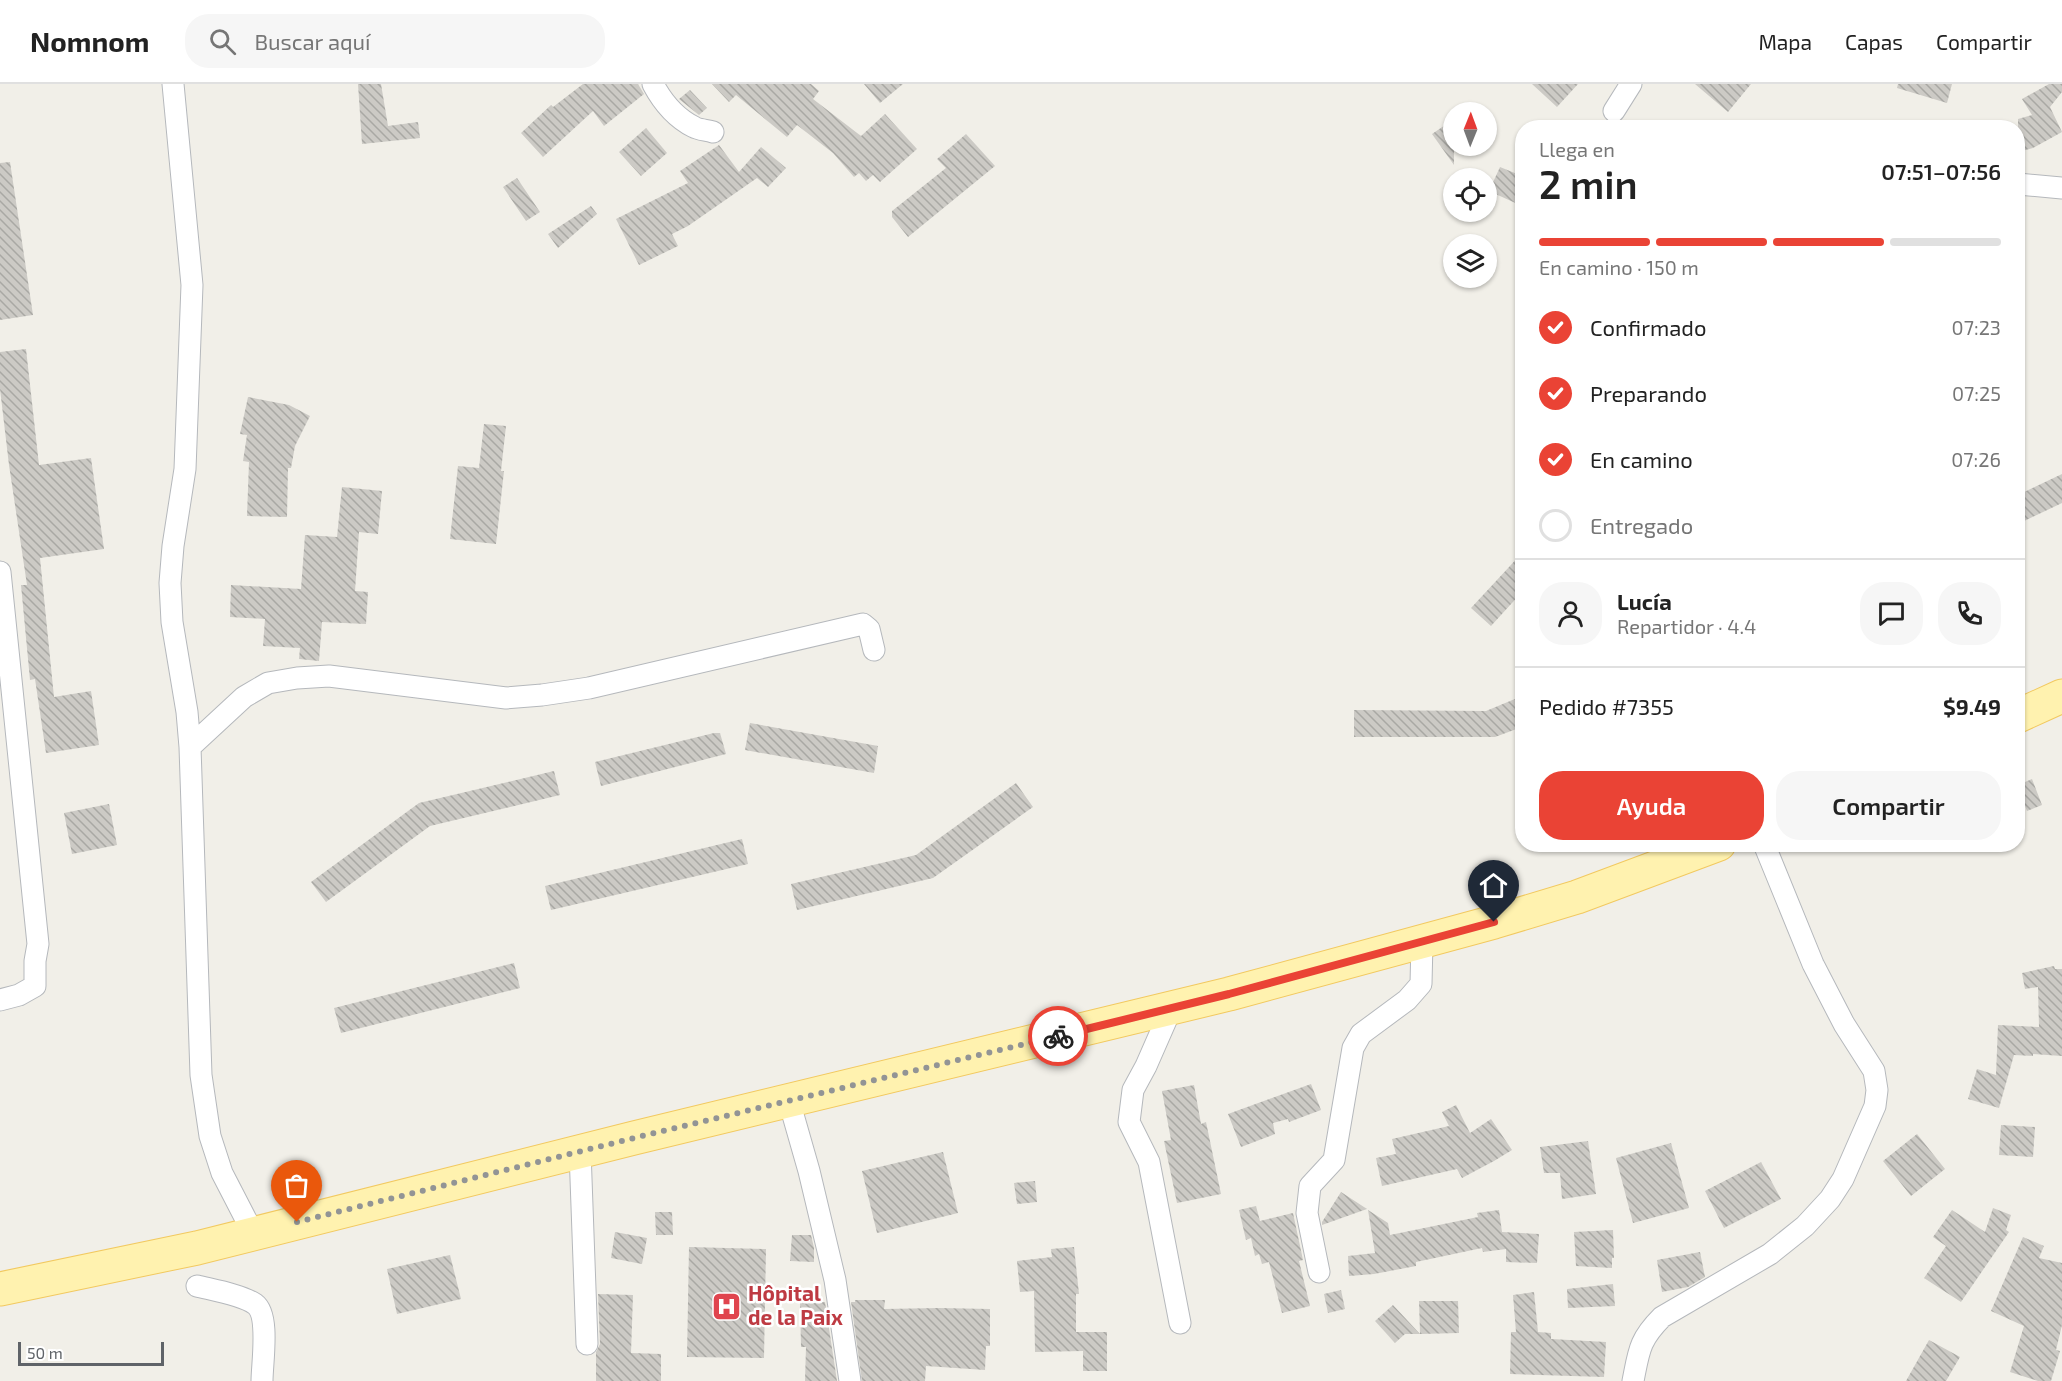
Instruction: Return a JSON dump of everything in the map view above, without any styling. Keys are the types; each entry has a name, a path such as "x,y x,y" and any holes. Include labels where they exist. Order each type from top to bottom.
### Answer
{"main road":[{"path":"2025,713 2062,696"},
{"path":"0,1289 197,1248 580,1151 1171,1009 1422,942 1577,897 1698,852"}],"street":[{"path":"173,84 192,285 185,469 177,515 170,583 172,622 187,712 190,747 201,1075 210,1137 222,1173 253,1233"},
{"path":"653,84 663,102 678,115 694,127 713,132"},
{"path":"1614,111 1631,84"},
{"path":"2025,185 2062,188"},
{"path":"0,572 38,944 35,986 19,995 0,1000"},
{"path":"190,747 244,697 268,683 297,678 329,675 506,698 589,688 863,624 869,628 874,650"},
{"path":"1633,1381 1640,1347 1647,1331 1662,1317 1770,1254 1805,1226 1830,1199 1843,1179 1875,1106 1877,1090 1874,1071 1844,1024 1813,964 1767,852"},
{"path":"1319,1272 1307,1213 1310,1186 1334,1160 1353,1048 1361,1034 1407,1000 1421,984 1422,942"},
{"path":"1171,1009 1133,1090 1129,1122 1149,1162 1180,1323"},
{"path":"789,1101 809,1171 835,1280 850,1381"},
{"path":"580,1151 587,1344"},
{"path":"197,1286 236,1296 256,1305 264,1318 262,1381"}],"building":[{"path":"358,84 381,84 388,126 418,122 420,138 362,144"},
{"path":"583,84 638,84 644,94 604,126 593,111 543,157 521,133 551,105 553,107"},
{"path":"712,84 811,84 819,91 813,99 861,136 885,114 917,149 880,182 873,175 866,181 859,173 854,177 833,153 797,125 787,137 736,95 729,102"},
{"path":"864,84 903,84 880,103"},
{"path":"1532,84 1578,84 1557,107"},
{"path":"1695,84 1751,84 1728,112"},
{"path":"1898,84 1952,84 1947,103 1897,88"},
{"path":"2049,84 2062,84 2062,92 2050,107 2062,132 2025,150 2025,120 2018,119 2032,115 2022,99"},
{"path":"690,90 707,108 699,115 679,99"},
{"path":"1443,126 1443,150 1432,134"},
{"path":"646,128 667,153 641,176 619,152"},
{"path":"966,134 995,166 908,237 892,217 892,211 946,168 937,159"},
{"path":"719,145 739,172 761,147 786,168 768,187 757,178 688,226 672,234 678,246 639,265 616,219 688,183 680,171"},
{"path":"1448,156 1454,156 1454,165"},
{"path":"10,162 33,315 0,320 0,163"},
{"path":"1500,167 1515,173 1515,203 1497,195 1497,174"},
{"path":"517,178 540,212 526,221 503,187"},
{"path":"591,206 597,214 558,248 548,234"},
{"path":"26,349 39,465 91,458 104,549 40,558 54,697 91,691 99,745 46,753 35,679 30,680 21,585 27,585 0,389 0,352"},
{"path":"248,397 289,405 310,416 295,446 291,468 288,468 287,517 247,516 249,462 243,461 247,435 240,434"},
{"path":"484,424 506,426 501,471 504,471 496,544 450,539 458,466 479,468"},
{"path":"2062,474 2062,503 2025,521 2025,492"},
{"path":"342,487 382,491 378,534 359,532 355,591 368,592 366,624 322,622 319,661 299,659 300,648 263,646 265,619 230,617 231,585 301,589 305,535 337,537"},
{"path":"1515,561 1515,600 1491,626 1471,608"},
{"path":"1515,699 1515,730 1495,737 1354,737 1354,710 1486,711"},
{"path":"750,723 878,746 874,773 745,750"},
{"path":"720,733 726,754 601,786 595,762"},
{"path":"554,771 560,795 430,826 326,902 311,882 419,803"},
{"path":"2032,779 2042,805 2027,811 2025,806 2025,782"},
{"path":"1016,783 1033,807 933,878 797,910 791,884 916,855"},
{"path":"109,804 117,845 72,854 64,813"},
{"path":"742,839 748,864 551,910 545,886"},
{"path":"514,963 520,988 341,1033 334,1008"},
{"path":"2054,966 2055,969 2062,969 2062,1056 2014,1055 1999,1108 1968,1099 1977,1069 1996,1075 1998,1025 2039,1027 2038,987 2025,989 2022,973"},
{"path":"1311,1084 1321,1110 1289,1122 1288,1119 1273,1123 1275,1134 1241,1147 1228,1114"},
{"path":"1194,1085 1201,1124 1206,1122 1221,1194 1177,1203 1164,1141 1171,1140 1162,1091"},
{"path":"1456,1105 1470,1133 1491,1119 1512,1150 1462,1178 1457,1169 1382,1186 1376,1158 1396,1154 1392,1139 1449,1126 1442,1112"},
{"path":"2001,1125 2035,1127 2033,1157 1999,1155"},
{"path":"1917,1134 1945,1169 1911,1196 1883,1161"},
{"path":"1588,1141 1596,1194 1562,1199 1560,1173 1544,1173 1540,1147"},
{"path":"1671,1143 1689,1208 1633,1223 1616,1158"},
{"path":"943,1152 958,1213 877,1233 862,1171"},
{"path":"1761,1162 1781,1199 1724,1228 1705,1191"},
{"path":"1035,1181 1037,1202 1017,1204 1014,1183"},
{"path":"1341,1192 1367,1209 1322,1225 1322,1222"},
{"path":"1256,1206 1260,1221 1293,1213 1303,1260 1299,1261 1310,1306 1282,1313 1269,1262 1262,1264 1259,1254 1255,1256 1251,1238 1246,1240 1239,1210"},
{"path":"1993,1208 2011,1215 2006,1230 2009,1232 1961,1302 1924,1278 1946,1246 1933,1237 1952,1210 1985,1232"},
{"path":"1368,1210 1388,1223 1390,1235 1478,1217 1477,1213 1499,1210 1502,1232 1539,1234 1537,1263 1506,1262 1506,1249 1483,1252 1482,1248 1416,1262 1416,1266 1349,1276 1348,1256 1375,1253"},
{"path":"655,1212 672,1212 673,1235 656,1235"},
{"path":"1613,1230 1612,1268 1576,1266 1574,1232"},
{"path":"615,1232 647,1238 642,1264 611,1258"},
{"path":"792,1235 811,1235 814,1262 790,1261"},
{"path":"2023,1237 2044,1246 2039,1258 2062,1263 2062,1325 2056,1350 2060,1351 2051,1381 2038,1381 2010,1372 2024,1326 1991,1311"},
{"name":"Hôpital de la Paix","path":"689,1247 766,1249 764,1358 687,1357"},
{"path":"1074,1247 1079,1294 1076,1294 1076,1332 1107,1332 1107,1371 1083,1371 1083,1351 1035,1352 1034,1291 1020,1292 1017,1261 1052,1257 1051,1249"},
{"path":"1700,1252 1705,1277 1688,1287 1662,1292 1657,1260"},
{"path":"450,1255 461,1299 397,1314 387,1269"},
{"path":"1613,1284 1615,1306 1568,1308 1567,1289"},
{"path":"1341,1290 1345,1309 1328,1313 1324,1294"},
{"path":"1534,1292 1538,1332 1551,1333 1551,1339 1606,1342 1604,1377 1510,1374 1511,1332 1516,1332 1513,1295"},
{"path":"598,1294 633,1295 631,1353 661,1354 661,1381 596,1381 596,1352 600,1344"},
{"path":"885,1300 884,1309 990,1309 990,1346 986,1346 985,1370 926,1366 925,1381 862,1381 851,1302"},
{"path":"1419,1301 1458,1301 1459,1333 1420,1334"},
{"path":"800,1302 825,1302 837,1381 805,1381 806,1347 801,1347"},
{"path":"1393,1305 1420,1334 1405,1334 1395,1343 1375,1321"},
{"path":"1929,1340 1960,1357 1946,1381 1906,1381"}],"way so far":[{"path":"297,1222 1058,1036"}],"place":[{"name":"Hôpital de la Paix","path":"727,1306"}],"route":[{"path":"1058,1036 1229,994 1494,922"}]}
